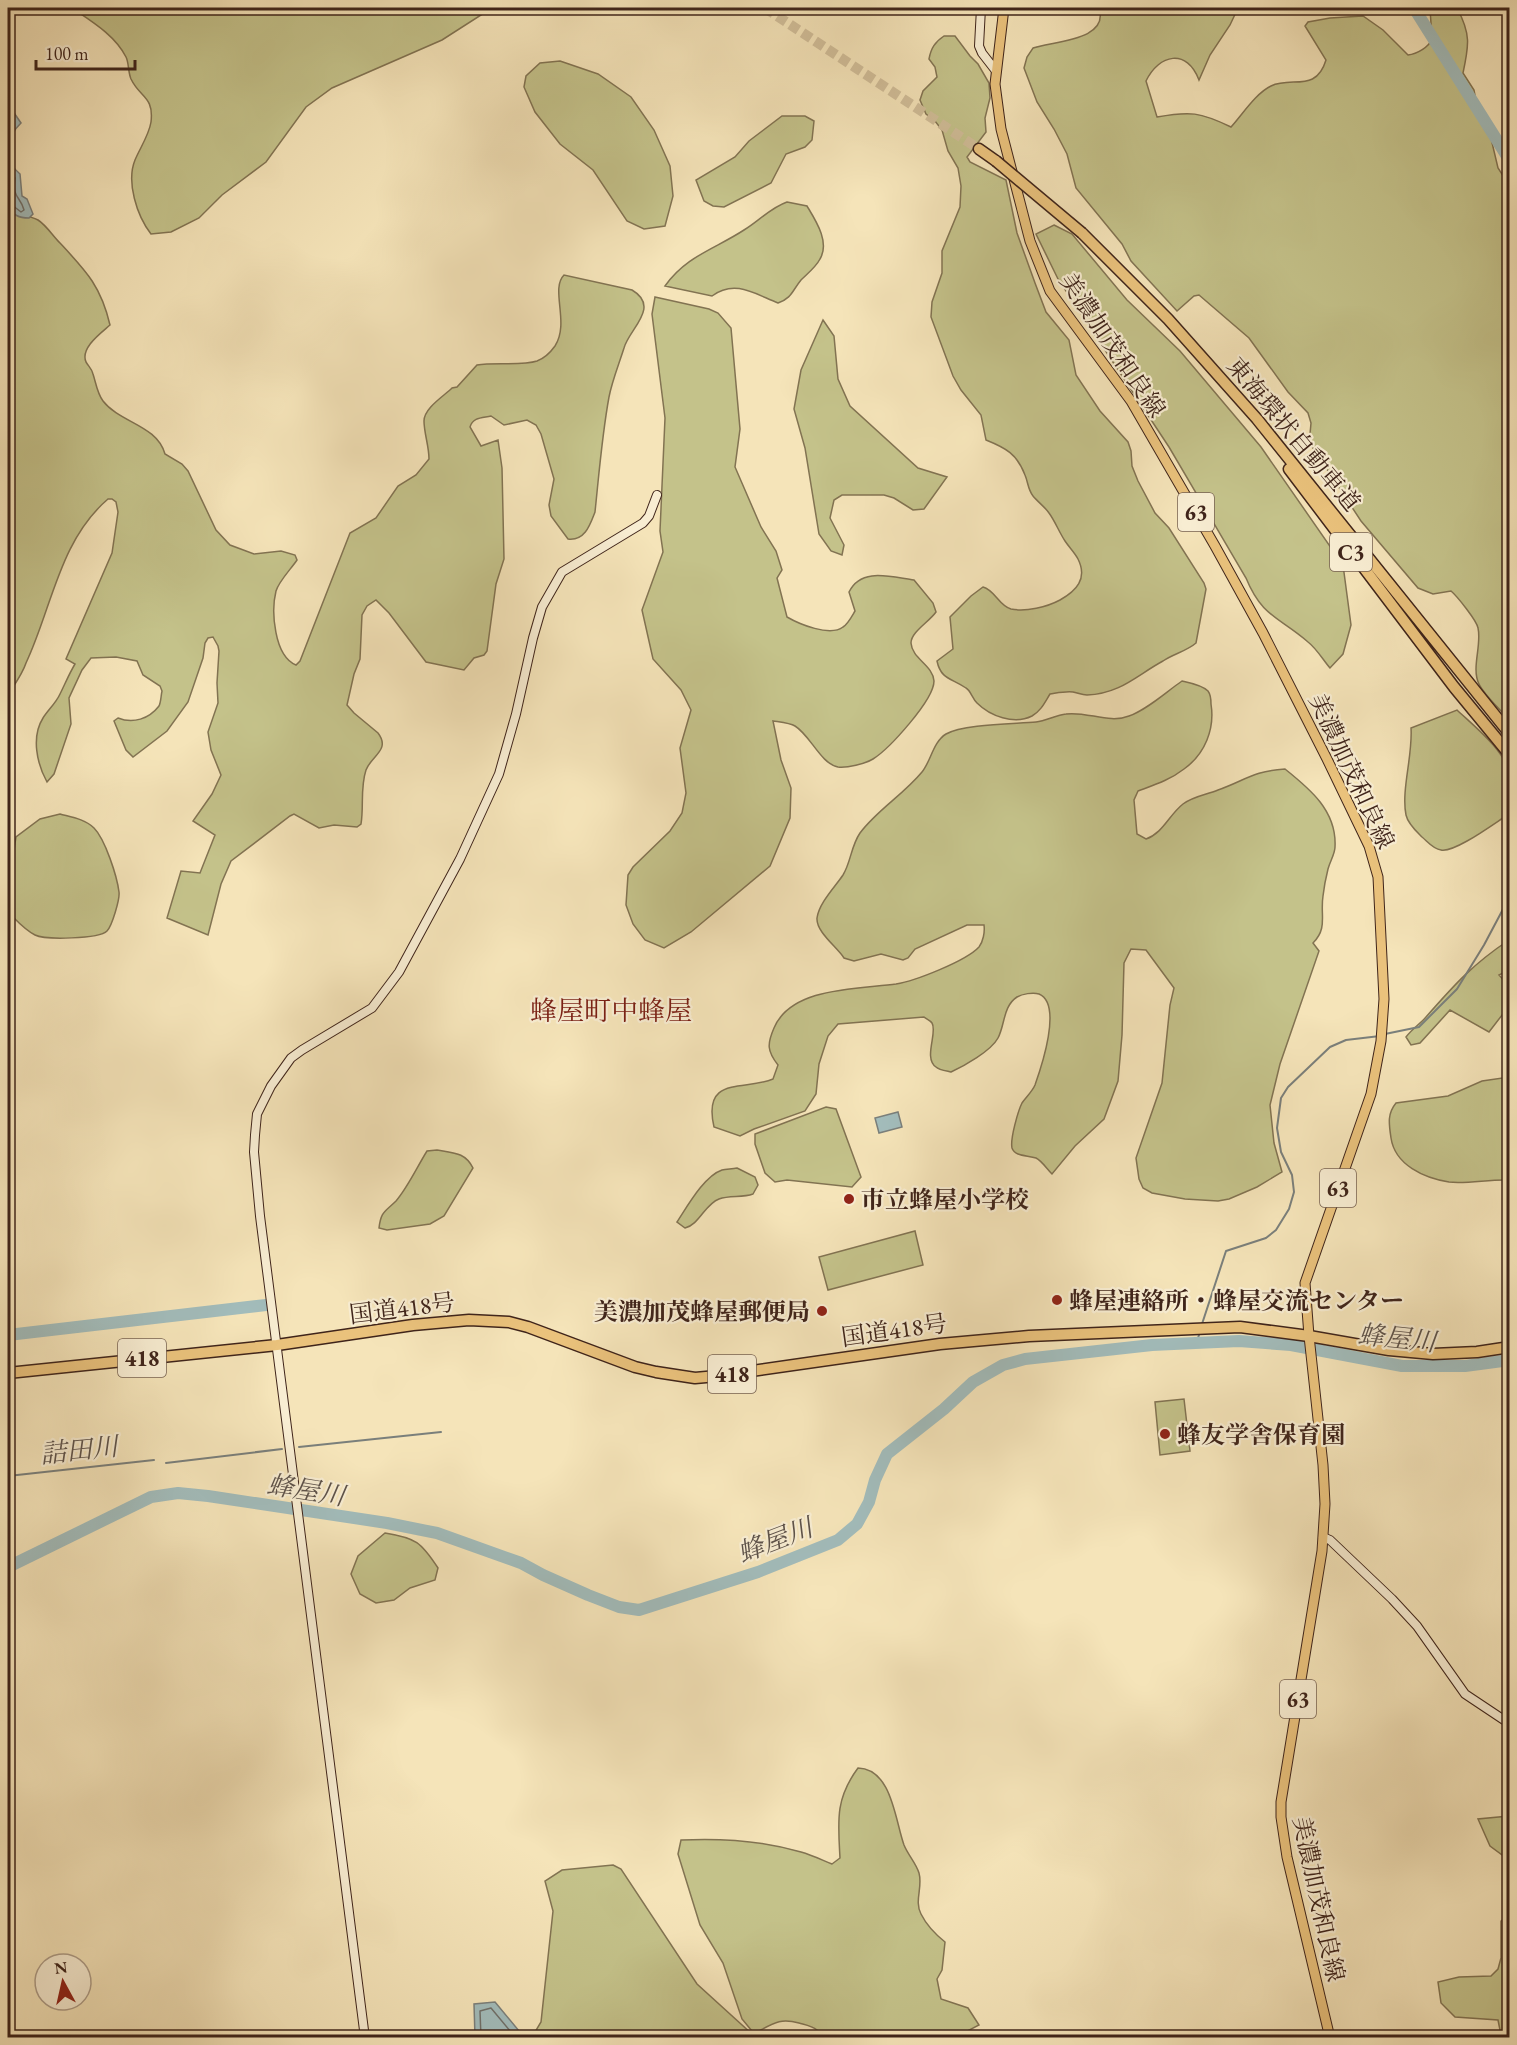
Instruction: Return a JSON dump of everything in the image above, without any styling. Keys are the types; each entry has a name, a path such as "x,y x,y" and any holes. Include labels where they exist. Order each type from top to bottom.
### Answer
{"highway":[{"name":"東海環状自動車道","path":"979,149 1082,233 1203,357 1311,485 1508,732"},
{"name":"東海環状自動車道","path":"1203,357 1454,687 1509,755"},
{"name":"国道418号","path":"8,1373 277,1345 422,1324 489,1320 528,1327 635,1367 695,1378 940,1344 1029,1336 1210,1328 1240,1327 1389,1350 1433,1354 1477,1352 1509,1347"}],"main road":[{"name":"美濃加茂和良線","path":"1004,8 995,84 1003,135 1018,200 1043,276 1050,291 1131,400 1215,546 1328,759 1369,846 1378,878 1384,999 1381,1041 1371,1094 1305,1283 1325,1504 1323,1537 1281,1802 1281,1817 1289,1868 1330,2037"}],"street":[{"path":"981,8 979,46 996,71"},
{"path":"365,2037 255,1175 257,1114 274,1080 291,1058 372,1008 399,972 460,859 499,774 516,714 533,638 542,608 550,593 562,572 643,523 649,516 657,495"},
{"path":"1323,1537 1330,1540 1412,1620 1465,1694 1509,1724"}],"shaded area":[{"path":"72,8 492,8 442,40 332,88 306,107 266,162 222,195 199,218 171,232 151,234 141,218 132,188 135,160 150,127 150,107 131,79 126,57 116,42"},
{"path":"1099,8 1238,8 1230,25 1210,55 1199,80 1187,63 1173,58 1158,65 1146,81 1157,117 1195,114 1231,127 1265,89 1279,83 1310,80 1322,70 1326,60 1305,26 1308,22 1363,16 1383,30 1408,55 1422,50 1432,39 1430,8 1457,8 1465,25 1468,40 1463,73 1474,90 1480,122 1490,134 1498,168 1509,185 1509,720 1479,684 1476,671 1479,635 1477,625 1471,615 1451,591 1433,594 1418,588 1361,521 1307,439 1311,423 1308,413 1288,392 1249,338 1199,295 1194,296 1177,311 1131,261 1122,244 1076,188 1067,154 1037,102 1024,68 1033,48 1077,38 1096,27 1100,19"},
{"path":"944,36 955,36 978,64 989,83 990,98 985,118 986,132 967,157 970,162 1006,180 1017,233 1046,312 1069,340 1076,375 1100,411 1128,442 1132,466 1138,481 1155,513 1169,528 1206,589 1196,643 1192,646 1128,683 1109,691 1087,695 1070,692 1050,694 1035,714 1018,720 1003,718 982,708 968,689 941,672 937,661 953,649 950,617 983,587 1011,609 1030,609 1049,605 1060,600 1075,588 1079,584 1082,573 1078,559 1051,516 1031,494 1018,462 1005,449 986,440 981,415 953,376 931,317 932,302 942,273 942,251 960,207 961,186 958,168 948,151 942,130 926,114 920,100 923,91 937,77 935,67 929,59 934,46"},
{"path":"560,61 598,74 631,97 654,130 670,166 673,196 665,226 644,229 627,221 593,170 560,144 535,112 524,87 526,76 540,63"},
{"path":"782,116 805,116 814,121 812,140 805,147 786,154 771,183 724,207 713,206 704,201 696,180 735,157 749,141"},
{"path":"787,202 807,206 821,232 823,252 814,268 786,299 778,303 737,288 720,291 712,296 665,286 682,267 692,260"},
{"path":"8,211 41,222 78,262 97,289 110,325 92,341 85,357 103,401 110,408 146,430 161,444 165,454 182,464 188,471 216,530 230,545 254,554 281,551 295,555 297,560 276,591 274,621 283,652 296,665 300,661 350,533 376,518 398,486 416,475 429,459 424,421 427,411 452,388 457,387 477,365 516,364 545,357 555,346 559,337 561,317 559,289 564,275 632,290 644,304 641,318 624,348 610,391 595,512 586,531 579,537 568,539 551,516 549,505 554,479 541,434 536,425 527,420 504,425 491,416 473,421 470,427 481,446 498,440 502,468 504,559 496,584 487,651 484,655 474,658 464,670 426,662 389,613 376,600 367,606 362,615 360,659 347,705 378,733 382,744 379,753 368,765 364,777 361,824 357,827 334,825 319,828 294,814 290,816 231,861 221,884 208,935 167,918 181,871 200,873 215,835 193,821 212,794 221,775 211,750 208,732 218,703 219,651 213,637 208,638 205,643 203,658 188,702 167,731 133,757 126,750 114,721 118,718 135,720 146,717 159,706 162,691 160,686 143,675 137,661 116,657 91,658 82,670 69,698 71,724 54,774 47,782 38,759 36,742 39,725 58,697 75,664 66,659 112,553 118,512 116,502 112,499 108,499 91,516 67,555 35,642 20,676 8,695"},
{"path":"1054,225 1072,234 1127,300 1180,351 1261,447 1343,565 1351,625 1343,654 1330,668 1311,645 1272,615 1258,601 1169,447 1058,279 1036,234"},
{"path":"655,297 709,309 718,313 731,328 740,429 735,467 761,527 776,551 782,570 777,578 787,617 823,630 837,630 843,627 855,611 849,592 854,584 869,576 914,580 933,603 936,612 917,631 911,643 912,649 933,675 932,689 927,700 909,723 873,759 851,766 832,765 795,726 773,721 781,760 791,788 790,818 770,866 691,932 664,948 645,940 633,924 626,905 628,875 633,867 670,831 682,813 686,793 680,748 691,710 681,690 653,659 642,610 663,552 660,531 665,418 652,314"},
{"path":"823,320 834,336 838,379 850,406 918,468 947,477 924,509 913,510 894,498 884,495 842,495 834,500 830,518 844,545 842,555 831,551 819,534 805,448 794,409 801,370"},
{"path":"1182,681 1200,686 1209,693 1212,713 1210,732 1198,756 1179,773 1138,791 1134,800 1137,834 1146,839 1152,836 1178,808 1191,799 1257,774 1285,769 1320,802 1332,822 1335,850 1323,893 1322,927 1313,943 1319,951 1280,1064 1270,1105 1274,1143 1282,1172 1257,1187 1229,1199 1218,1201 1185,1199 1152,1193 1143,1188 1139,1179 1136,1158 1162,1083 1170,1005 1174,988 1146,950 1131,949 1124,963 1118,1081 1104,1119 1075,1146 1052,1174 1038,1159 1019,1154 1012,1148 1018,1112 1035,1085 1048,1037 1049,1010 1046,1000 1037,993 1022,995 1012,1001 995,1043 977,1058 951,1072 939,1069 932,1063 933,1027 931,1022 924,1017 838,1024 828,1036 819,1064 816,1094 805,1111 740,1136 714,1127 712,1110 714,1099 720,1092 728,1088 773,1079 778,1065 770,1051 770,1039 783,1015 795,1005 810,997 845,989 896,984 915,979 940,970 979,947 984,925 967,925 915,949 908,958 903,960 881,954 854,961 844,958 823,934 817,918 828,895 843,875 860,833 922,772 942,737 964,728 1036,722 1066,714 1121,718 1143,709"},
{"path":"1457,710 1496,748 1507,767 1510,776 1509,814 1456,847 1441,850 1433,847 1417,832 1406,815 1405,795 1411,728"},
{"path":"60,814 82,820 94,828 110,858 119,895 111,924 102,934 72,938 41,937 28,931 10,914 8,888 16,837 40,819"},
{"path":"1509,940 1509,970 1499,975 1509,986 1509,1006 1489,1032 1450,1010 1420,1043 1411,1045 1406,1037 1408,1034 1465,975"},
{"path":"1509,1077 1509,1180 1449,1182 1439,1180 1412,1169 1398,1156 1391,1138 1389,1124 1391,1111 1396,1103 1448,1096 1482,1081"},
{"path":"826,1107 836,1109 861,1177 852,1187 787,1180 775,1182 765,1173 755,1144 755,1134"},
{"path":"437,1150 462,1156 473,1168 444,1216 430,1224 387,1230 379,1228 382,1215 396,1201 427,1151"},
{"path":"737,1168 755,1177 758,1185 753,1194 719,1199 710,1205 694,1223 685,1228 677,1222 696,1193 715,1173"},
{"path":"915,1231 923,1265 828,1290 819,1257"},
{"path":"1184,1399 1190,1451 1160,1455 1155,1402"},
{"path":"385,1533 411,1539 427,1552 438,1568 435,1580 410,1588 394,1600 376,1603 360,1594 351,1574 358,1556"},
{"path":"858,1768 878,1777 885,1786 904,1845 919,1873 919,1909 929,1926 945,1942 942,1970 937,1979 941,1999 968,2008 979,2025 956,2037 819,2037 817,2030 813,2028 787,2021 773,2024 757,2032 752,2031 742,2019 723,1963 700,1925 678,1854 681,1840 711,1839 772,1845 805,1853 832,1864 840,1858 839,1821 842,1800"},
{"path":"1510,1816 1509,1860 1490,1846 1478,1819"},
{"path":"613,1865 621,1869 697,1984 752,2034 752,2037 532,2037 541,2022 553,1911 545,1881 562,1870"},
{"path":"1509,1915 1509,2037 1497,2037 1500,2030 1498,2020 1455,2017 1441,2003 1438,1982 1459,1977 1491,1976 1498,1969 1501,1958 1501,1921"}],"water":[{"path":"8,104 21,123 8,148"},
{"path":"8,148 11,162 20,174 22,196 27,199 33,214 29,218 17,216 8,207"},
{"path":"898,1112 902,1127 879,1133 875,1118"},
{"path":"495,2002 524,2037 475,2037 474,2004"}],"waterway":[{"path":"1414,8 1510,161"},
{"path":"1385,1034 1419,1027 1457,989 1510,896"},
{"path":"1202,1324 1226,1251 1266,1238 1276,1230 1289,1209 1294,1192 1292,1175 1281,1152 1277,1128 1281,1098 1288,1087 1330,1047 1346,1040 1380,1036"},
{"path":"8,1335 266,1305"},
{"path":"1196,1344 1200,1332"},
{"name":"蜂屋川","path":"8,1567 151,1497 178,1493 387,1523 437,1533 521,1563 543,1575 619,1607 639,1610 758,1572 838,1540 857,1524 869,1502 875,1480 887,1454 944,1409 973,1382 1003,1365 1025,1359 1152,1345 1239,1341 1291,1345 1402,1366 1465,1366 1510,1360"},
{"name":"詰田川","path":"299,1447 441,1432"},
{"name":"詰田川","path":"166,1463 282,1449"},
{"name":"詰田川","path":"8,1476 154,1460"}],"tunnel":[{"path":"765,8 979,149"}],"place":[{"name":"市立蜂屋小学校","path":"849,1199"},
{"name":"蜂屋連絡所・蜂屋交流センター","path":"1057,1300"},
{"name":"美濃加茂蜂屋郵便局","path":"822,1311"},
{"name":"蜂友学舎保育園","path":"1165,1434"}],"district":[{"name":"蜂屋町中蜂屋","path":"611,1010"}]}
